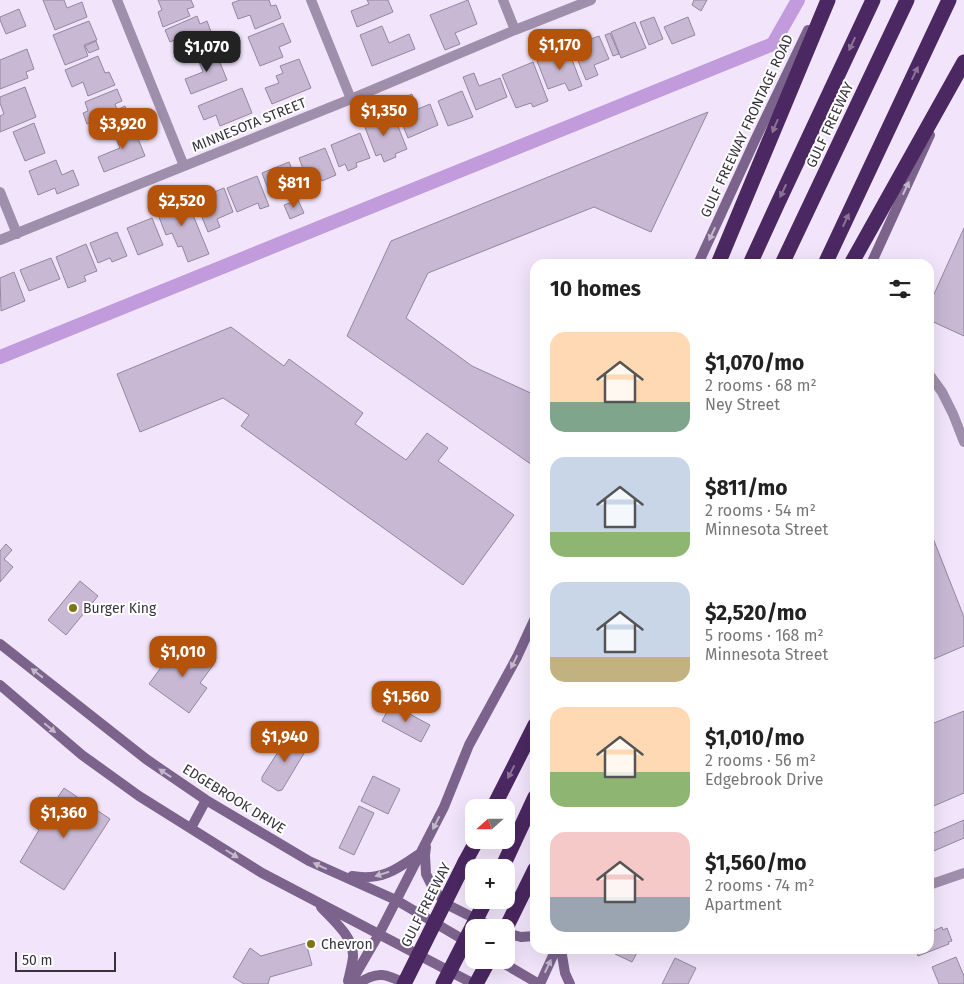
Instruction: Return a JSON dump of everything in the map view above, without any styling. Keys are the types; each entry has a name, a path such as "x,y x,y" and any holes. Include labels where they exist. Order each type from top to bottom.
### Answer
{"highway":[{"path":"720,259 828,0"},
{"name":"GULF FREEWAY","path":"752,259 873,0"},
{"name":"GULF FREEWAY","path":"784,259 907,0"},
{"path":"827,259 949,0"},
{"path":"854,259 964,62"},
{"path":"498,799 530,735"},
{"path":"506,859 530,808"},
{"name":"GULF FREEWAY","path":"405,984 472,849"},
{"path":"510,919 530,880"},
{"path":"443,984 481,909"},
{"path":"475,984 484,969"}],"main road":[{"name":"GULF FREEWAY FRONTAGE ROAD","path":"700,259 823,0"},
{"path":"873,259 964,62"},
{"path":"348,984 379,934 428,839 444,807 470,745 530,629"},
{"name":"EDGEBROOK DRIVE","path":"0,645 146,759 206,800 309,860 396,900 465,941"},
{"path":"0,686 82,755 139,796 262,873 475,984"},
{"path":"191,828 206,800"},
{"path":"428,839 425,855 426,874 434,890 448,905 476,919"},
{"path":"340,874 364,878 382,876 420,854"},
{"path":"315,901 348,939 353,954 348,984"},
{"path":"515,935 530,936"},
{"path":"514,969 540,984 554,954"},
{"path":"562,954 565,972 570,984"},
{"path":"358,984 377,974 388,975 405,984"}],"street":[{"path":"117,0 184,166"},
{"path":"311,0 351,99"},
{"path":"503,0 515,30"},
{"name":"MINNESOTA STREET","path":"0,240 592,0"},
{"path":"0,192 17,234"},
{"path":"934,381 953,414 964,442"},
{"path":"934,883 964,874"}],"building":[{"path":"43,0 64,0 67,8 82,2 87,17 55,30"},
{"path":"158,0 191,0 194,7 187,9 190,16 163,27 158,12 162,10"},
{"path":"240,0 269,0 271,6 276,5 281,18 255,29 250,15 238,19 232,3"},
{"path":"367,0 388,0 393,12 357,27 351,11 369,4"},
{"path":"468,0 477,24 455,33 460,44 445,50 430,15"},
{"path":"694,0 707,0 701,11 692,5"},
{"path":"19,9 26,26 6,34 0,17"},
{"path":"197,16 200,24 207,21 213,37 206,40 209,47 185,57 177,39 170,42 165,30"},
{"path":"654,17 663,39 649,45 640,22"},
{"path":"688,17 695,35 672,44 664,27"},
{"path":"89,21 97,40 84,45 88,56 65,65 53,35"},
{"path":"635,22 646,48 621,58 611,32"},
{"path":"283,23 291,42 279,47 283,57 260,66 248,37"},
{"path":"382,26 389,43 409,34 415,49 372,66 360,35"},
{"path":"579,31 583,41 573,45 569,35"},
{"path":"610,33 619,54 613,56 605,35"},
{"path":"599,36 609,59 594,65 598,75 586,80 572,46"},
{"path":"96,41 99,49 89,53 85,46"},
{"path":"27,49 34,69 26,72 28,78 0,89 0,60"},
{"path":"568,49 582,86 569,91 565,83 548,89 537,61"},
{"path":"215,50 227,80 191,94 185,79 203,72 197,57"},
{"path":"98,56 105,73 109,72 115,85 88,96 83,82 72,87 65,70"},
{"path":"299,59 311,88 272,104 265,88 279,83 276,76 283,73 280,66"},
{"path":"533,62 548,101 533,107 531,103 516,108 502,75"},
{"path":"474,73 479,86 500,78 507,97 476,110 463,77"},
{"path":"25,87 36,117 0,132 0,116 4,114 0,97"},
{"path":"242,88 252,113 220,126 216,115 204,120 198,106"},
{"path":"117,89 122,101 115,104 117,110 125,106 130,119 97,132 93,122 87,124 83,113 88,111 85,102"},
{"path":"462,91 473,117 448,126 438,101"},
{"path":"412,94 418,109 430,104 438,125 408,138 393,102"},
{"path":"374,112 379,125 395,119 407,149 395,154 396,157 384,162 381,154 376,156 361,117"},
{"path":"708,112 651,232 594,207 428,273 406,318 472,366 530,393 530,464 347,336 391,241"},
{"path":"34,123 45,153 25,161 13,132"},
{"path":"133,126 145,156 104,172 98,157 120,148 114,134"},
{"path":"360,133 370,158 356,163 357,167 348,171 345,164 339,167 331,145"},
{"path":"325,148 336,175 322,181 318,172 306,177 299,158"},
{"path":"56,160 62,175 73,170 79,185 57,194 55,188 38,195 29,171"},
{"path":"289,162 299,186 271,197 262,173"},
{"path":"257,176 269,206 260,209 258,203 237,212 227,188"},
{"path":"224,188 233,212 217,219 220,227 208,232 195,200"},
{"path":"172,195 177,207 188,203 209,254 188,262 182,246 178,247 172,233 166,235 153,202"},
{"path":"298,200 304,213 290,219 284,205"},
{"path":"152,218 163,245 138,255 127,228"},
{"path":"964,228 964,336 934,322 934,294"},
{"path":"117,232 127,256 112,262 110,258 98,263 90,243"},
{"path":"86,244 97,271 84,276 86,281 68,288 56,257"},
{"path":"51,258 60,279 29,291 20,270"},
{"path":"14,272 25,301 1,311 0,278"},
{"path":"231,327 284,366 289,359 363,413 355,424 406,460 427,433 448,448 438,461 514,515 463,585 241,426 249,415 223,398 140,432 117,374"},
{"path":"934,541 964,617 964,646 934,659"},
{"path":"6,544 12,550 4,559 13,567 0,582 0,551"},
{"name":"Burger King","path":"80,581 98,596 66,635 48,620"},
{"path":"192,647 214,664 200,683 207,688 189,713 149,684 175,648 186,655"},
{"path":"391,704 430,725 421,742 382,721"},
{"path":"964,711 964,793 934,806 934,723"},
{"path":"290,733 309,745 282,790 278,791 262,781 262,777"},
{"path":"373,776 400,789 388,814 361,801"},
{"path":"64,788 110,819 64,890 20,862 39,830 31,824 38,814 44,818"},
{"path":"359,806 374,813 354,855 339,848"},
{"path":"964,820 964,838 934,851 934,833"},
{"path":"942,927 943,930 947,928 952,941 934,950 934,931"},
{"path":"306,943 312,965 270,977 268,984 244,984 233,977 250,948 261,956"},
{"path":"615,954 636,954 632,962"},
{"path":"956,957 964,976 964,984 939,984 932,967"},
{"path":"675,958 696,968 688,984 662,984"}],"waterway":[{"path":"0,357 773,44 798,0"}],"place":[{"name":"Burger King","path":"73,608"},
{"name":"Chevron","path":"311,944"}]}
